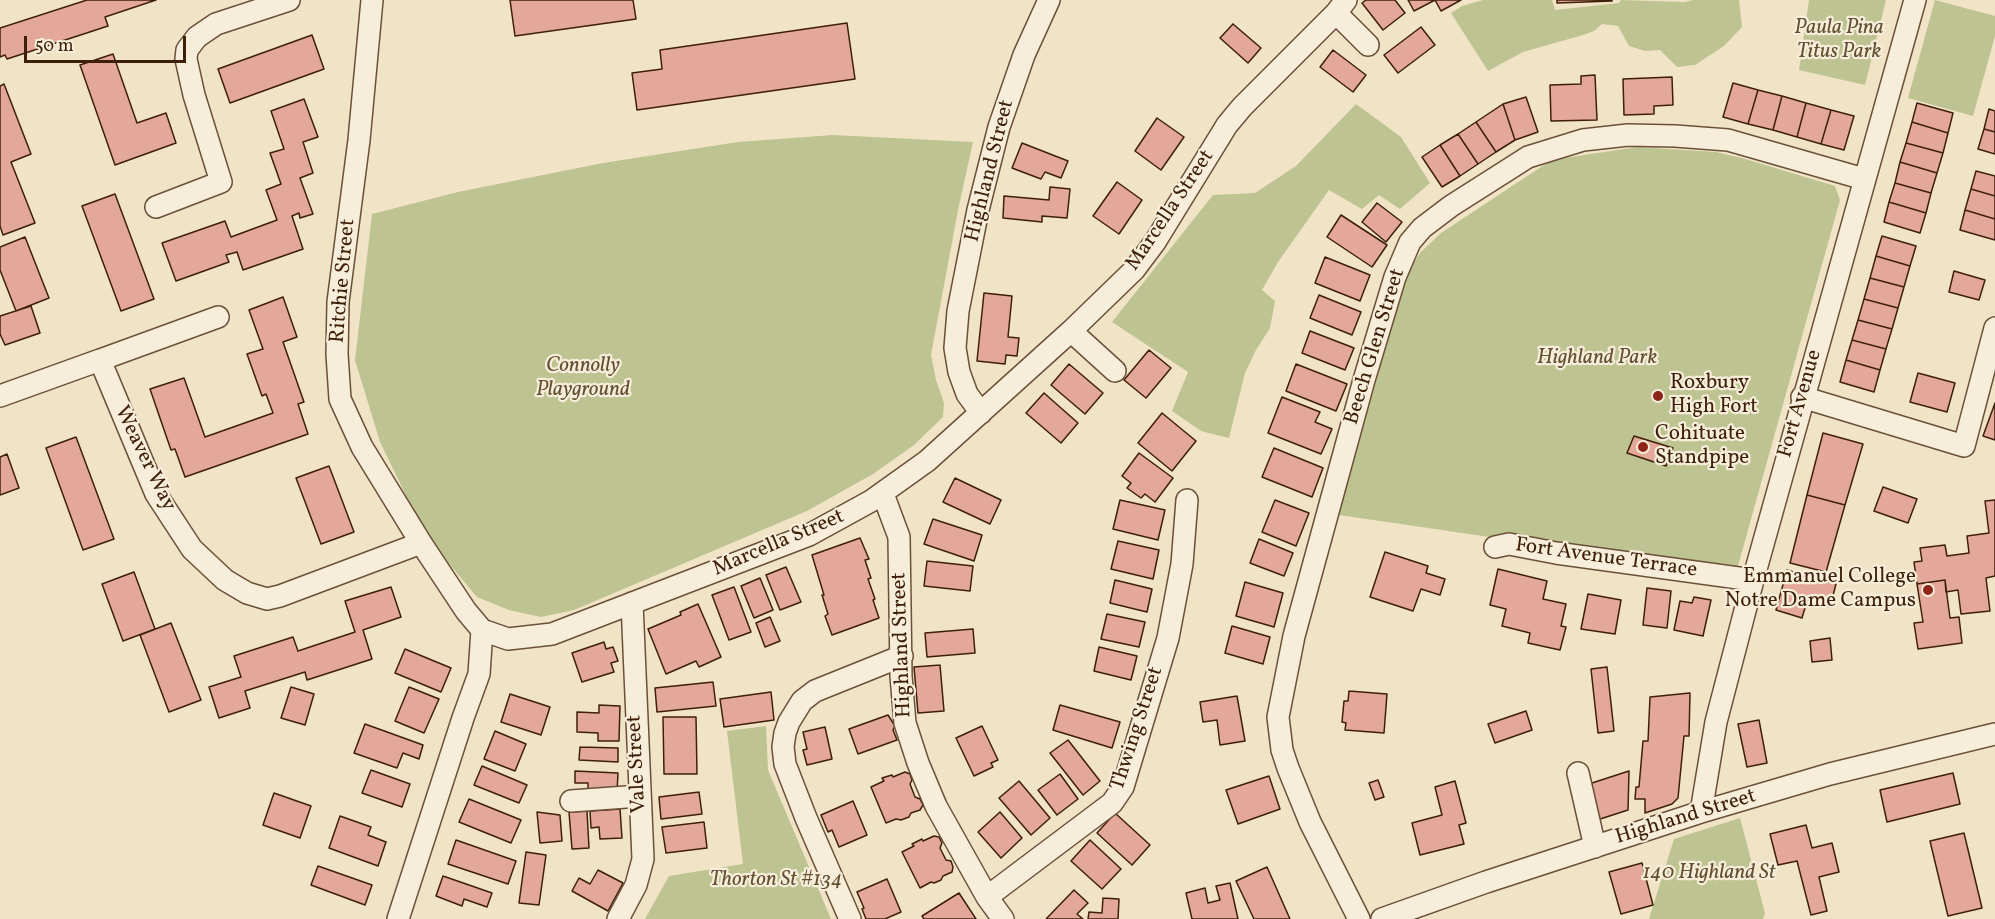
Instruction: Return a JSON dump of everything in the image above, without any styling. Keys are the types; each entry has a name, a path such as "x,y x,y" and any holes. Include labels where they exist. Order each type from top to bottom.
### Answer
{"street":[{"path":"156,207 221,182 194,95 186,59 188,50 197,38 216,24 289,0"},
{"name":"Ritchie Street","path":"372,0 359,140 338,302 337,354 340,399 362,447 421,543 466,611 482,630"},
{"name":"Highland Street","path":"981,413 967,394 959,372 955,348 958,311 978,210 999,127 1024,55 1048,0"},
{"name":"Fort Avenue","path":"1701,812 1716,722 1753,580 1802,397 1915,0"},
{"path":"1341,6 1368,45"},
{"name":"Marcella Street","path":"482,630 508,639 552,634 809,535 883,494 927,461 981,413 1071,331 1143,259 1227,125 1341,6"},
{"name":"Beech Glen Street","path":"1359,919 1310,822 1288,768 1282,750 1278,717 1294,636 1364,380 1395,277 1410,242 1422,228 1451,206 1528,157 1583,140 1628,135 1675,135 1728,140 1864,179"},
{"path":"0,396 218,317"},
{"path":"1802,397 1964,446 1995,328"},
{"path":"1071,331 1115,371"},
{"name":"Weaver Way","path":"100,360 156,494 192,549 225,580 247,593 267,599 313,585 421,543"},
{"name":"Highland Street","path":"883,494 899,537 901,676 906,723 918,764 936,806 987,897 1004,919"},
{"name":"Thwing Street","path":"987,897 1112,803 1123,787 1168,638 1182,564 1187,500"},
{"name":"Fort Avenue Terrace","path":"1495,547 1509,544 1556,553 1753,580"},
{"name":"Vale Street","path":"618,919 636,885 643,859 632,603"},
{"path":"398,919 479,674 482,630"},
{"path":"850,919 785,764 783,747 785,733 802,701 815,691 902,656"},
{"name":"Highland Street","path":"1382,919 1701,812 1830,774 1995,734"},
{"path":"1578,773 1595,847"},
{"path":"571,801 640,796"}],"green space":[{"path":"1483,0 1552,0 1555,10 1619,3 1621,0 1685,2 1739,0 1742,27 1724,46 1695,65 1677,67 1660,50 1645,51 1629,46 1618,26 1602,24 1594,31 1583,35 1523,52 1488,71 1451,13 1462,6"},
{"name":"Paula Pina Titus Park","path":"1809,0 1886,0 1865,85 1799,70"},
{"path":"1935,0 1995,16 1995,36 1973,116 1908,98"},
{"path":"1356,104 1401,137 1430,183 1400,209 1379,195 1362,209 1329,190 1278,262 1262,290 1275,301 1270,328 1245,373 1229,438 1201,431 1172,411 1188,372 1112,322 1213,195 1255,193 1296,166"},
{"name":"Connolly Playground","path":"833,135 973,142 931,355 944,403 943,417 914,445 873,474 807,511 574,610 541,617 509,610 477,597 425,535 380,442 355,360 372,214 458,192 603,163 738,142"},
{"name":"Highland Park","path":"1637,147 1716,152 1742,158 1835,186 1840,200 1736,573 1339,515 1406,273 1421,252 1441,233 1547,163 1558,159"},
{"name":"Thorton St #134","path":"766,726 768,770 831,919 645,919 669,876 743,864 727,731"},
{"name":"140 Highland St","path":"1740,818 1765,913 1763,919 1649,919 1674,839"}],"building":[{"path":"87,0 156,0 105,17 108,26 7,59 5,55 0,57 0,28"},
{"path":"510,0 633,0 636,19 515,36"},
{"path":"1366,0 1395,0 1405,13 1383,30 1362,3"},
{"path":"1408,0 1435,0 1414,11"},
{"path":"1435,0 1461,0 1441,11"},
{"path":"1557,0 1612,0 1612,1 1557,3"},
{"path":"847,23 855,79 637,110 632,73 662,69 660,50"},
{"path":"1233,24 1261,48 1248,63 1220,38"},
{"path":"1421,27 1435,45 1398,73 1384,55"},
{"path":"312,35 324,69 230,103 218,69"},
{"path":"1333,50 1366,75 1353,92 1320,67"},
{"path":"113,54 137,123 166,113 176,143 115,165 80,65"},
{"path":"1595,75 1597,120 1551,121 1550,85 1581,84 1581,76"},
{"path":"1672,77 1673,105 1654,106 1654,114 1624,115 1623,79"},
{"path":"1733,83 1758,90 1748,124 1723,117"},
{"path":"4,84 31,154 11,162 35,223 3,235 0,226 0,86"},
{"path":"1758,90 1782,96 1773,130 1748,124"},
{"path":"1782,96 1806,103 1797,137 1773,130"},
{"path":"1526,97 1538,132 1515,140 1503,104"},
{"path":"304,99 318,137 303,142 313,173 300,178 313,214 300,218 299,213 292,216 303,249 243,270 237,252 226,255 229,262 176,281 162,243 225,221 231,237 277,220 266,190 281,184 270,153 284,149 271,111"},
{"path":"1806,103 1831,110 1821,144 1797,137"},
{"path":"1917,103 1953,113 1948,133 1912,122"},
{"path":"1503,104 1515,140 1496,152 1476,122"},
{"path":"1989,109 1995,111 1995,132 1984,129"},
{"path":"1831,110 1854,116 1844,150 1821,144"},
{"path":"1157,118 1184,137 1161,170 1135,151"},
{"path":"1476,122 1496,152 1478,164 1458,134"},
{"path":"1912,122 1948,133 1943,153 1906,143"},
{"path":"1984,129 1995,132 1995,154 1978,149"},
{"path":"1458,134 1478,164 1460,176 1440,145"},
{"path":"1022,143 1068,161 1061,178 1045,172 1041,179 1012,168"},
{"path":"1906,143 1943,153 1937,173 1900,162"},
{"path":"1440,145 1460,176 1442,187 1422,157"},
{"path":"1900,162 1937,173 1931,193 1895,183"},
{"path":"1976,171 1995,176 1995,196 1971,189"},
{"path":"1117,182 1142,200 1119,234 1093,216"},
{"path":"1895,183 1931,193 1926,213 1889,202"},
{"path":"1050,187 1070,189 1067,218 1042,216 1042,222 1003,218 1004,196 1049,200"},
{"path":"1971,189 1995,196 1995,219 1965,210"},
{"path":"115,194 154,299 121,311 82,206"},
{"path":"1889,202 1926,213 1920,233 1884,222"},
{"path":"1377,203 1402,222 1386,242 1362,222"},
{"path":"1965,210 1995,219 1995,240 1960,230"},
{"path":"1341,215 1387,245 1372,267 1327,237"},
{"path":"1882,236 1916,246 1910,266 1876,256"},
{"path":"25,237 49,298 16,311 0,270 0,247"},
{"path":"1876,256 1910,266 1904,287 1870,278"},
{"path":"1325,257 1370,275 1360,301 1315,283"},
{"path":"1954,271 1985,280 1979,300 1949,292"},
{"path":"1870,278 1904,287 1898,308 1864,299"},
{"path":"984,293 1012,296 1008,337 1019,338 1017,356 1006,355 1005,364 977,361"},
{"path":"1319,295 1361,312 1352,335 1310,318"},
{"path":"283,297 297,337 283,342 304,402 298,404 308,434 185,477 175,449 171,450 150,389 184,378 205,437 273,413 266,394 262,396 247,354 263,349 249,310"},
{"path":"1864,299 1898,308 1892,329 1858,320"},
{"path":"31,306 40,333 5,345 0,334 0,316"},
{"path":"1858,320 1892,329 1886,349 1852,340"},
{"path":"1310,331 1354,348 1345,370 1302,353"},
{"path":"1852,340 1886,349 1880,370 1846,360"},
{"path":"1149,350 1171,368 1146,398 1124,380"},
{"path":"1846,360 1880,370 1874,392 1840,382"},
{"path":"1069,364 1103,393 1085,414 1051,385"},
{"path":"1296,364 1347,384 1336,411 1286,391"},
{"path":"1918,373 1955,383 1947,412 1910,402"},
{"path":"1044,393 1078,423 1061,443 1026,413"},
{"path":"1282,397 1320,412 1315,422 1332,429 1321,454 1268,433"},
{"path":"1995,403 1995,440 1983,436"},
{"path":"1162,413 1196,441 1172,471 1138,443"},
{"path":"1823,433 1863,444 1845,505 1807,495"},
{"path":"1634,436 1673,448 1666,466 1627,453"},
{"path":"76,437 114,539 83,550 46,448"},
{"path":"1274,448 1323,468 1312,497 1262,477"},
{"path":"1139,453 1173,478 1155,502 1145,494 1141,498 1127,488 1131,483 1122,476"},
{"path":"7,454 19,488 0,495 0,457"},
{"path":"329,466 354,532 321,544 296,478"},
{"path":"955,478 1001,500 990,524 943,502"},
{"path":"1883,487 1917,499 1908,523 1874,511"},
{"path":"1807,495 1845,505 1826,572 1790,563"},
{"path":"1120,500 1165,510 1158,540 1113,529"},
{"path":"1275,500 1309,513 1296,546 1262,532"},
{"path":"1995,500 1995,576 1986,578 1990,611 1961,614 1958,590 1946,592 1945,580 1917,584 1914,562 1922,561 1920,548 1945,545 1947,556 1969,553 1967,536 1989,533 1985,501"},
{"path":"933,519 982,535 974,561 924,544"},
{"path":"860,538 869,559 865,560 871,578 868,579 879,618 832,635 825,616 828,614 822,595 824,595 812,555"},
{"path":"1259,539 1293,553 1284,576 1250,563"},
{"path":"1118,541 1159,550 1153,579 1111,569"},
{"path":"1385,552 1428,566 1426,573 1445,579 1440,595 1421,589 1413,611 1370,597"},
{"path":"927,561 973,566 970,591 924,586"},
{"path":"786,567 801,602 780,610 766,575"},
{"path":"1498,569 1547,581 1543,599 1566,604 1561,626 1566,627 1560,650 1528,643 1530,633 1502,626 1506,609 1490,605"},
{"path":"1787,570 1836,584 1830,607 1807,601 1802,618 1776,610"},
{"path":"134,572 155,629 123,641 102,584"},
{"path":"760,578 773,610 754,618 741,586"},
{"path":"1115,580 1152,589 1147,612 1110,603"},
{"path":"1945,580 1950,618 1959,617 1962,643 1918,649 1914,623 1923,622 1917,584"},
{"path":"1245,582 1283,593 1274,627 1236,616"},
{"path":"391,587 401,617 363,630 372,659 307,680 305,672 245,691 250,708 219,718 209,687 241,677 234,656 293,637 298,651 355,632 345,601"},
{"path":"734,587 751,632 729,640 712,595"},
{"path":"1647,588 1671,591 1667,628 1643,625"},
{"path":"1588,594 1621,600 1615,634 1581,629"},
{"path":"1694,597 1711,600 1703,636 1674,630 1680,601 1692,603"},
{"path":"698,604 721,657 699,667 696,661 666,674 648,629 681,615 680,612"},
{"path":"1107,614 1145,622 1139,647 1101,639"},
{"path":"770,617 780,641 765,647 756,623"},
{"path":"171,623 201,700 169,712 140,635"},
{"path":"1232,626 1270,637 1263,664 1225,653"},
{"path":"973,629 975,653 927,657 925,633"},
{"path":"1830,638 1832,660 1812,662 1810,641"},
{"path":"604,642 606,649 613,647 618,661 611,663 614,672 582,682 572,653"},
{"path":"1099,647 1137,656 1131,680 1094,671"},
{"path":"405,649 451,668 441,692 395,673"},
{"path":"940,665 944,711 918,713 914,667"},
{"path":"1607,667 1614,731 1598,733 1591,669"},
{"path":"713,682 716,706 657,712 655,688"},
{"path":"291,687 314,694 305,725 281,718"},
{"path":"409,687 439,699 424,733 395,721"},
{"path":"1349,691 1387,694 1384,733 1345,730 1346,723 1342,722 1344,701 1348,701"},
{"path":"771,692 774,720 724,727 720,699"},
{"path":"1690,693 1689,736 1684,736 1678,798 1672,804 1645,813 1645,799 1635,799 1636,787 1639,787 1643,741 1648,741 1650,697"},
{"path":"510,694 550,707 541,735 501,722"},
{"path":"1237,696 1245,741 1220,745 1217,720 1203,722 1200,702"},
{"path":"599,705 620,706 619,741 598,741 598,733 577,732 577,712 599,713"},
{"path":"1060,705 1120,722 1112,748 1053,730"},
{"path":"1526,711 1532,730 1495,743 1488,724"},
{"path":"888,715 895,726 893,730 897,740 858,754 849,729"},
{"path":"663,717 696,717 697,774 664,774"},
{"path":"1759,720 1767,763 1747,767 1738,724"},
{"path":"365,724 423,745 419,759 403,753 397,768 354,753"},
{"path":"982,726 998,760 991,763 993,767 974,776 956,738"},
{"path":"825,727 832,759 807,765 803,750 807,749 803,732"},
{"path":"495,731 526,744 515,771 484,759"},
{"path":"1068,740 1100,781 1083,795 1050,753"},
{"path":"580,747 618,748 618,762 579,760"},
{"path":"482,766 527,785 519,803 474,785"},
{"path":"371,770 410,784 402,807 362,793"},
{"path":"575,771 618,773 617,792 588,791 588,783 575,783"},
{"path":"1629,771 1628,810 1591,822 1592,783"},
{"path":"905,772 910,774 912,780 910,784 915,797 920,799 923,805 920,810 911,813 909,817 886,823 871,787 884,781 882,778 892,775 893,777"},
{"path":"1953,773 1960,804 1887,822 1880,790"},
{"path":"1060,774 1078,799 1057,815 1038,790"},
{"path":"1269,776 1280,809 1238,824 1226,790"},
{"path":"1378,780 1384,797 1375,800 1369,783"},
{"path":"1019,781 1050,818 1031,835 999,798"},
{"path":"1455,781 1466,823 1459,825 1464,844 1420,855 1412,823 1442,815 1435,787"},
{"path":"699,792 702,814 661,819 659,797"},
{"path":"274,793 311,806 300,838 263,825"},
{"path":"469,799 521,820 511,843 459,822"},
{"path":"853,801 867,835 839,847 832,830 828,832 821,815"},
{"path":"620,809 622,838 600,839 599,827 591,828 590,811"},
{"path":"587,811 589,848 572,849 569,812"},
{"path":"537,812 560,815 562,841 540,843"},
{"path":"1000,812 1022,838 1001,858 978,832"},
{"path":"1115,813 1150,845 1132,865 1097,833"},
{"path":"340,816 371,827 368,835 386,842 378,866 329,848"},
{"path":"704,822 707,848 666,853 662,827"},
{"path":"1806,825 1812,848 1832,843 1839,872 1819,877 1827,911 1811,915 1797,861 1778,865 1770,834"},
{"path":"1964,833 1982,908 1948,916 1930,841"},
{"path":"934,836 939,837 942,843 940,848 946,860 951,861 952,872 943,876 941,880 920,888 902,852 922,839 923,841"},
{"path":"456,840 516,861 508,884 448,864"},
{"path":"1090,840 1121,869 1102,889 1071,861"},
{"path":"526,852 546,855 539,905 519,903"},
{"path":"1642,863 1653,905 1621,914 1609,872"},
{"path":"318,866 372,885 365,905 311,885"},
{"path":"1267,867 1290,919 1254,919 1236,881"},
{"path":"598,870 623,883 608,911 572,891 579,878 590,884"},
{"path":"443,876 492,893 487,907 464,899 462,906 436,896"},
{"path":"887,879 901,912 885,919 866,919 857,892"},
{"path":"1230,883 1238,919 1192,919 1186,893 1205,888 1208,903 1220,900 1216,886"},
{"path":"1074,890 1088,903 1077,914 1083,919 1046,919"},
{"path":"959,893 976,919 924,919 922,916"},
{"path":"1103,898 1119,899 1118,919 1088,919 1089,912 1102,913"}],"place":[{"name":"Roxbury High Fort","path":"1658,396"},
{"name":"Cohituate Standpipe","path":"1643,447"},
{"name":"Emmanuel College Notre Dame Campus","path":"1928,590"}]}
